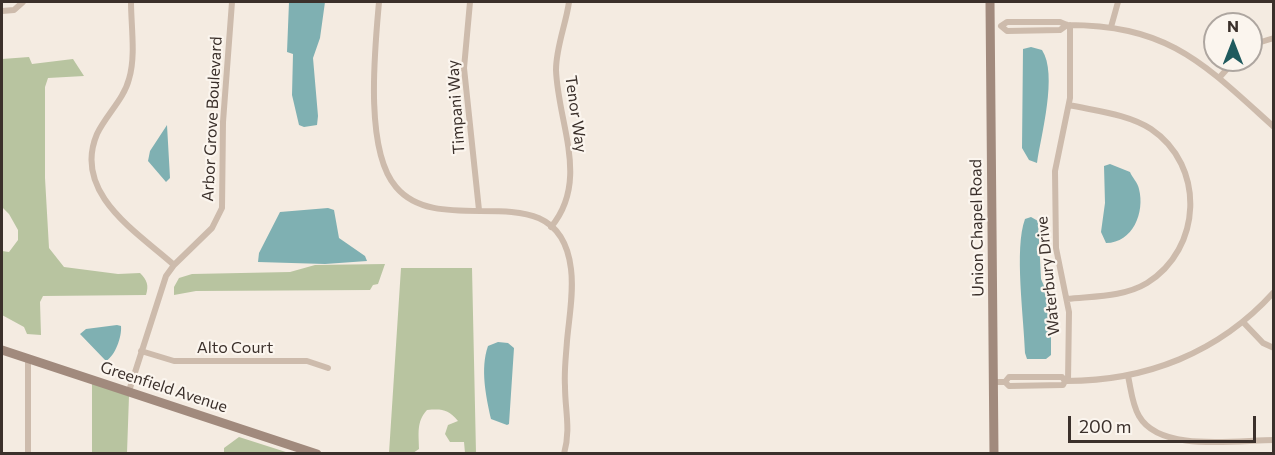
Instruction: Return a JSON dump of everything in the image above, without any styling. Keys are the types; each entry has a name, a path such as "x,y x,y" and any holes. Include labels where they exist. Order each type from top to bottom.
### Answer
{"main road":[{"name":"Union Chapel Road","path":"990,2 994,453"},
{"name":"Greenfield Avenue","path":"2,350 317,453"}],"street":[{"path":"2,11 14,10 23,2"},
{"path":"131,2 129,79 97,135 92,155 93,177 109,207 174,265"},
{"name":"Arbor Grove Boulevard","path":"129,391 163,284 174,265 212,228 222,208 223,122 231,2"},
{"path":"379,2 373,78 385,169 398,190 419,204 448,211 522,212 551,226 566,249 571,270 565,383 569,430 564,453"},
{"name":"Timpani Way","path":"470,2 464,68 479,210"},
{"name":"Tenor Way","path":"551,226 563,212 571,188 556,72 568,2"},
{"path":"1111,27 1118,2"},
{"path":"990,26 1001,26 1007,22 1060,22 1068,25 1111,27 1153,38 1177,48 1218,78 1274,127"},
{"name":"Waterbury Drive","path":"1067,381 1067,299 1056,248 1055,171 1069,105 1068,25"},
{"path":"1218,78 1224,72"},
{"path":"1067,299 1120,293 1139,287 1156,277 1174,258 1183,243 1192,208 1188,180 1183,166 1164,140 1153,130 1129,118 1069,105"},
{"path":"993,382 1005,382 1009,386 1063,386 1067,381 1094,381 1156,370 1186,358 1214,342 1243,322 1274,292"},
{"path":"1243,322 1263,343 1274,348"},
{"name":"Alto Court","path":"141,351 174,361 307,361 328,368"},
{"path":"28,358 28,453"},
{"path":"1128,376 1139,416 1159,434 1181,441 1274,440"}],"green space":[{"path":"29,57 32,64 73,59 84,76 48,78 45,87 45,178 49,248 64,267 118,274 140,273 147,285 146,295 43,296 40,302 41,335 27,334 24,327 2,315 2,251 9,252 18,240 18,230 2,207 2,59"},
{"path":"385,264 378,284 373,285 370,290 196,291 174,295 174,287 179,278 192,274 290,272 315,265"},
{"path":"401,268 472,268 476,453 465,453 464,442 450,442 445,434 448,425 458,421 451,414 444,411 427,410 421,419 419,428 419,449 413,453 389,453"},
{"path":"92,383 129,396 127,453 92,453"},
{"path":"239,437 289,453 224,453 224,448"}],"water":[{"path":"289,2 325,2 320,38 313,58 317,125 304,127 299,125 292,95 293,54 287,52"},
{"path":"1031,47 1042,50 1049,74 1047,105 1037,163 1029,160 1022,148 1023,49"},
{"path":"167,125 170,178 166,182 148,161 150,151"},
{"path":"1110,164 1130,172 1138,187 1140,207 1135,225 1130,232 1115,242 1106,243 1101,232 1105,203 1104,166"},
{"path":"328,208 334,210 339,238 365,256 367,261 325,264 258,262 259,253 280,212"},
{"path":"1031,217 1038,221 1041,279 1051,302 1051,355 1046,359 1027,359 1025,353 1020,247 1025,219"},
{"path":"121,326 119,341 115,351 106,361 80,334 86,329"},
{"path":"498,342 508,343 514,348 509,424 507,425 491,419 487,401 484,364 488,346"}]}
